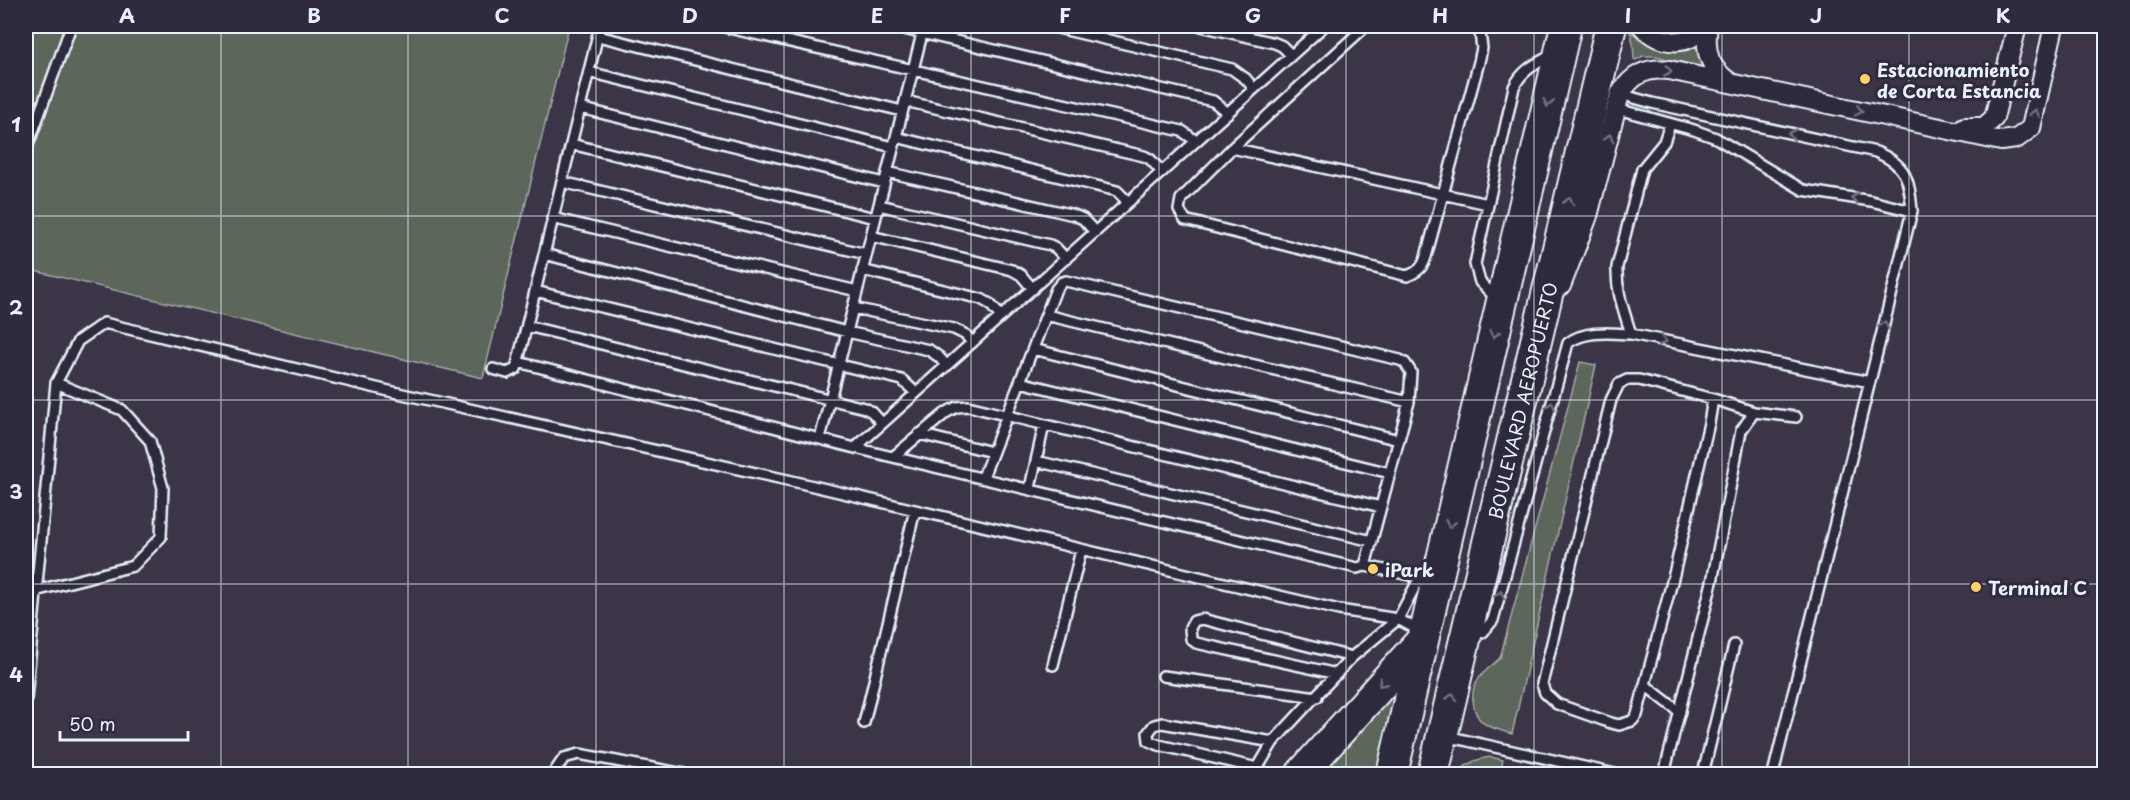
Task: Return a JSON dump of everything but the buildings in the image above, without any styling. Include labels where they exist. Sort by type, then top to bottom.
[{"type":"highway","name":"BOULEVARD AEROPUERTO","points":[[1433,774],[1529,372],[1607,95],[1611,26]]},
{"type":"highway","points":[[1392,774],[1414,631],[1501,304],[1563,38]]},
{"type":"highway","points":[[1301,774],[1414,631]]},
{"type":"street","points":[[1642,26],[1656,38],[1670,42],[1694,36],[1706,26]]},
{"type":"street","points":[[1706,26],[1707,52],[1712,65],[1720,76],[1745,87]]},
{"type":"street","points":[[1929,126],[1977,128],[1990,124],[1994,118],[2017,26]]},
{"type":"street","points":[[1607,95],[1636,75],[1646,70],[1658,69],[2001,141],[2016,139],[2031,128],[2054,26]]},
{"type":"lane","points":[[26,151],[71,26]]},
{"type":"lane","points":[[493,369],[510,373],[516,369],[600,26]]},
{"type":"lane","points":[[720,26],[1182,131],[1196,141]]},
{"type":"lane","points":[[891,26],[923,29],[1213,101],[1228,113]]},
{"type":"lane","points":[[1049,26],[1232,69],[1246,79],[1254,89]]},
{"type":"lane","points":[[1202,26],[1275,43],[1282,46],[1291,56]]},
{"type":"lane","points":[[855,448],[1324,26]]},
{"type":"lane","points":[[1366,26],[1232,148],[1181,199],[1179,210],[1185,220],[1407,276],[1417,273],[1422,267],[1479,62],[1482,48],[1479,26]]},
{"type":"lane","points":[[820,439],[923,29]]},
{"type":"lane","points":[[598,36],[902,111]]},
{"type":"lane","points":[[1501,304],[1480,282],[1475,264],[1514,87],[1520,75],[1563,38]]},
{"type":"lane","points":[[589,72],[893,147]]},
{"type":"lane","points":[[1607,95],[1670,124],[1716,138],[1803,190],[1871,201],[1912,211]]},
{"type":"lane","points":[[1607,95],[1876,152],[1898,163],[1910,188],[1912,211],[1773,774]]},
{"type":"lane","points":[[905,101],[1144,156],[1162,172]]},
{"type":"lane","points":[[580,108],[884,183]]},
{"type":"lane","points":[[1631,334],[1616,283],[1617,267],[1642,168],[1664,142],[1670,124]]},
{"type":"lane","points":[[896,137],[1117,191],[1128,202]]},
{"type":"lane","points":[[571,144],[875,218]]},
{"type":"lane","points":[[1232,148],[1488,204]]},
{"type":"lane","points":[[887,172],[1074,215],[1083,219],[1095,232]]},
{"type":"lane","points":[[562,182],[866,254]]},
{"type":"lane","points":[[879,205],[1050,245],[1066,259]]},
{"type":"lane","points":[[552,218],[857,291]]},
{"type":"lane","points":[[871,236],[1012,270],[1021,275],[1032,289]]},
{"type":"lane","points":[[544,254],[847,332],[929,350],[946,366]]},
{"type":"lane","points":[[862,270],[981,299],[990,304],[1001,317]]},
{"type":"lane","points":[[983,477],[1059,285],[1062,282],[1070,282],[1400,360],[1408,366],[1412,380],[1409,402],[1365,566]]},
{"type":"lane","points":[[535,291],[902,380],[916,393]]},
{"type":"lane","points":[[853,308],[954,329],[966,335],[972,343]]},
{"type":"lane","points":[[1046,315],[1409,402]]},
{"type":"lane","points":[[26,699],[56,383],[78,341],[104,323],[389,391],[915,510],[1339,610],[1414,631]]},
{"type":"lane","points":[[527,326],[865,408],[882,423]]},
{"type":"lane","points":[[1467,635],[1483,632],[1494,620],[1568,343],[1577,336],[1606,333],[1631,334],[1870,382]]},
{"type":"lane","points":[[1033,349],[1399,440]]},
{"type":"lane","points":[[518,362],[855,448],[1357,568],[1365,566],[1429,579]]},
{"type":"lane","points":[[1713,399],[1677,562],[1637,715],[1632,720],[1619,725],[1557,704],[1545,693],[1542,684],[1614,391],[1619,384],[1628,380],[1639,380],[1713,399],[1754,412],[1796,417]]},
{"type":"lane","points":[[1020,382],[1390,473]]},
{"type":"lane","points":[[35,591],[133,566],[160,537],[163,488],[150,441],[122,410],[56,383]]},
{"type":"lane","points":[[893,457],[947,412],[963,406],[1381,507]]},
{"type":"lane","points":[[1665,774],[1712,582],[1739,439],[1741,431],[1754,412]]},
{"type":"lane","points":[[1030,488],[1044,425]]},
{"type":"lane","points":[[919,434],[992,452]]},
{"type":"lane","points":[[1036,461],[1372,541]]},
{"type":"lane","points":[[864,723],[915,510]]},
{"type":"lane","points":[[1053,665],[1081,550]]},
{"type":"lane","points":[[1337,674],[1196,643],[1191,639],[1190,628],[1194,621],[1202,619],[1352,657]]},
{"type":"lane","points":[[1273,742],[1162,723],[1154,725],[1148,733],[1149,741],[1159,745],[1255,771],[1273,742],[1352,657],[1414,631]]},
{"type":"lane","points":[[1703,774],[1734,645]]},
{"type":"lane","points":[[1163,676],[1317,697]]},
{"type":"lane","points":[[1645,686],[1680,712]]},
{"type":"lane","points":[[1443,736],[1616,774]]},
{"type":"lane","points":[[553,774],[564,758],[579,754],[684,774]]},
{"type":"green space","points":[[26,26],[569,26],[483,378],[26,269]]},
{"type":"green space","points":[[1642,26],[1694,26],[1679,39]]},
{"type":"green space","points":[[1630,31],[1648,44],[1662,50],[1677,48],[1697,39],[1708,70],[1656,56],[1634,59]]},
{"type":"green space","points":[[1580,362],[1596,365],[1512,734],[1491,727],[1480,720],[1474,709],[1473,691],[1479,678],[1500,658]]},
{"type":"green space","points":[[1407,670],[1380,774],[1312,774]]},
{"type":"green space","points":[[1491,757],[1503,760],[1500,774],[1457,774],[1472,762]]},
{"type":"place","name":"Estacionamiento de Corta Estancia","points":[[1865,79]]},
{"type":"place","name":"iPark","points":[[1373,569]]},
{"type":"place","name":"Terminal C","points":[[1976,587]]}]
